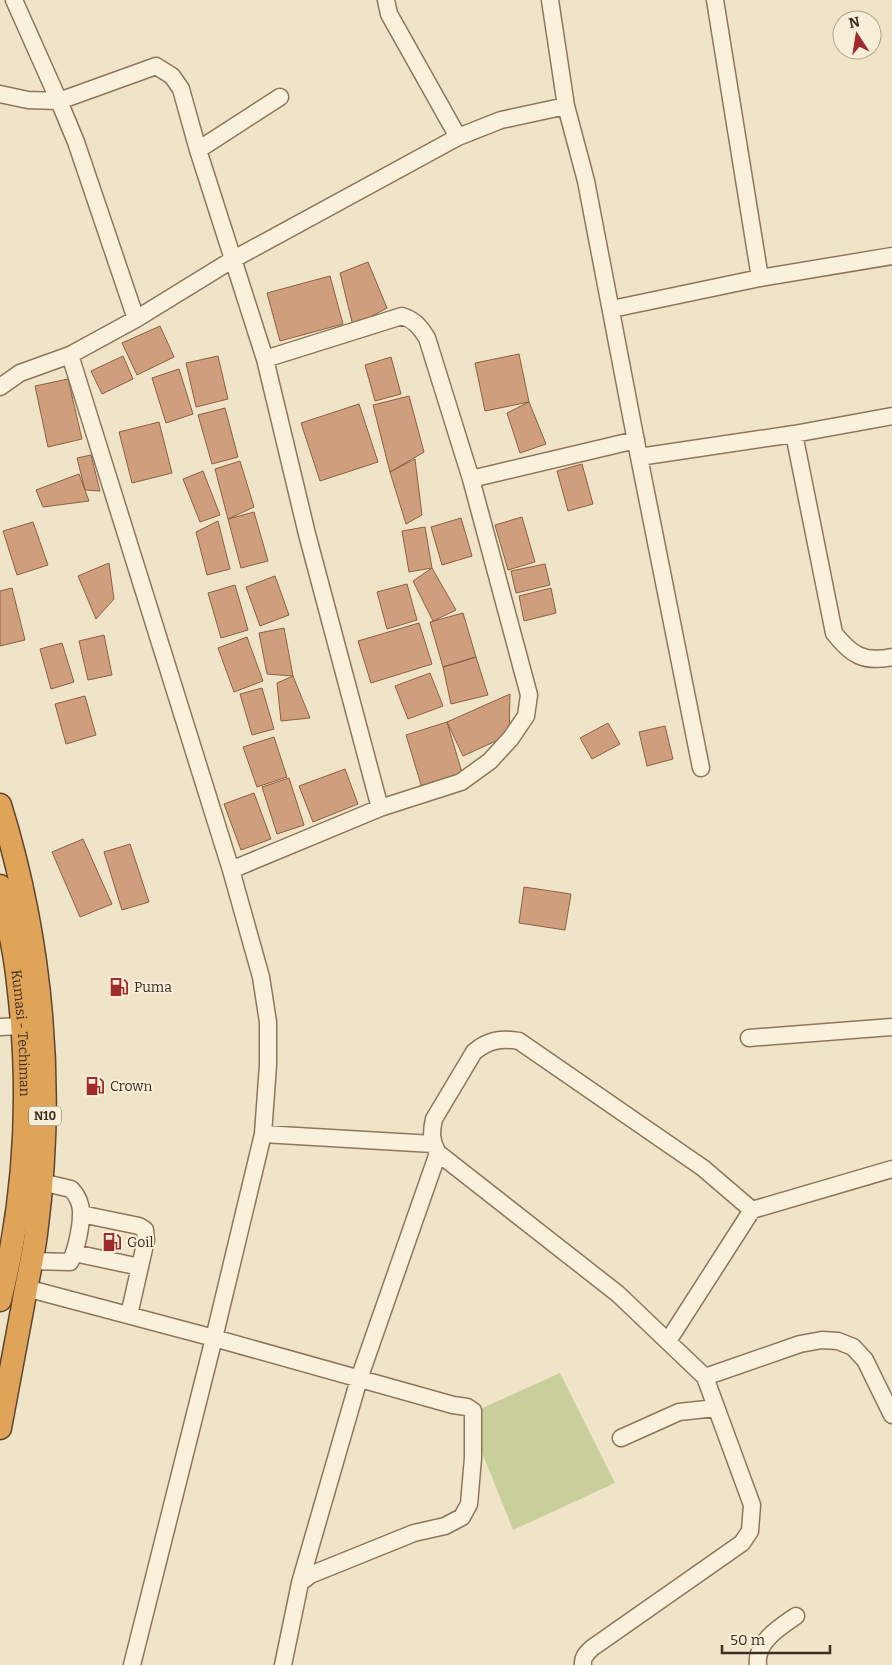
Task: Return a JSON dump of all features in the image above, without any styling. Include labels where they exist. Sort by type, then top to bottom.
[{"type":"highway","name":"N10","points":[[0,805],[21,881],[30,929],[39,991],[45,1056],[45,1126],[36,1235],[0,1428]]},
{"type":"highway","name":"Kumasi - Techiman","points":[[0,886],[10,930],[18,983],[11,1027],[25,1107],[16,1226],[0,1300]]},
{"type":"street","points":[[14,0],[76,142],[136,319]]},
{"type":"street","points":[[386,0],[389,14],[458,137]]},
{"type":"street","points":[[550,0],[566,106],[586,181],[701,768]]},
{"type":"street","points":[[715,0],[760,278]]},
{"type":"street","points":[[0,94],[28,100],[59,101],[156,66],[172,76],[181,90],[232,260],[265,359],[308,534],[380,808]]},
{"type":"street","points":[[198,150],[280,97]]},
{"type":"street","points":[[0,387],[20,373],[70,355],[136,319],[232,260],[458,137],[501,120],[566,106]]},
{"type":"street","points":[[612,309],[760,278],[892,256]]},
{"type":"street","points":[[231,870],[380,808],[461,782],[490,761],[511,738],[526,716],[529,695],[471,479],[427,338],[419,326],[412,319],[402,316],[265,359]]},
{"type":"street","points":[[70,355],[231,870],[261,976],[268,1022],[268,1064],[262,1134],[214,1338],[132,1665]]},
{"type":"street","points":[[639,457],[794,434],[892,416]]},
{"type":"street","points":[[794,434],[834,633],[858,657],[883,659],[892,657]]},
{"type":"street","points":[[471,479],[636,440]]},
{"type":"street","points":[[749,1038],[892,1027]]},
{"type":"street","points":[[283,1665],[300,1583],[359,1379],[436,1148],[432,1130],[434,1119],[474,1052],[483,1044],[494,1040],[508,1039],[519,1041],[703,1168],[752,1210]]},
{"type":"street","points":[[262,1134],[436,1148],[618,1294],[705,1376],[752,1505],[750,1531],[742,1543],[592,1648],[585,1655],[583,1665]]},
{"type":"street","points":[[668,1341],[752,1210],[892,1169]]},
{"type":"street","points":[[31,1261],[68,1263],[72,1260],[82,1214],[79,1200],[71,1189],[41,1182]]},
{"type":"street","points":[[82,1214],[142,1227],[145,1230],[146,1240],[129,1315]]},
{"type":"street","points":[[74,1253],[140,1267]]},
{"type":"street","points":[[26,1288],[453,1405],[467,1406],[472,1411],[473,1458],[469,1504],[462,1517],[445,1526],[414,1533],[310,1575],[300,1583]]},
{"type":"street","points":[[705,1376],[800,1344],[822,1340],[838,1341],[853,1347],[865,1360],[892,1415]]},
{"type":"street","points":[[621,1438],[679,1412],[716,1408]]},
{"type":"street","points":[[758,1665],[757,1656],[771,1633],[796,1616]]},
{"type":"green space","points":[[560,1373],[615,1483],[513,1530],[467,1415]]},
{"type":"building","points":[[368,262],[387,308],[353,326],[340,273]]},
{"type":"building","points":[[330,276],[343,324],[280,341],[267,293]]},
{"type":"building","points":[[160,326],[174,357],[137,375],[122,343]]},
{"type":"building","points":[[519,354],[529,402],[485,411],[475,363]]},
{"type":"building","points":[[123,356],[133,379],[102,394],[91,371]]},
{"type":"building","points":[[218,356],[228,399],[196,407],[186,363]]},
{"type":"building","points":[[391,357],[401,394],[375,401],[365,365]]},
{"type":"building","points":[[179,369],[193,414],[166,423],[152,378]]},
{"type":"building","points":[[68,379],[82,439],[48,447],[35,386]]},
{"type":"building","points":[[409,396],[424,452],[390,472],[373,405]]},
{"type":"building","points":[[529,402],[546,444],[520,453],[507,413]]},
{"type":"building","points":[[359,404],[378,462],[320,481],[301,423]]},
{"type":"building","points":[[225,408],[238,457],[212,464],[198,415]]},
{"type":"building","points":[[159,422],[172,473],[132,483],[119,432]]},
{"type":"building","points":[[91,455],[100,491],[85,490],[77,458]]},
{"type":"building","points":[[415,459],[422,515],[406,524],[390,472]]},
{"type":"building","points":[[240,461],[254,507],[228,519],[215,469]]},
{"type":"building","points":[[582,464],[593,504],[568,511],[557,471]]},
{"type":"building","points":[[203,471],[220,515],[200,522],[183,479]]},
{"type":"building","points":[[79,474],[89,501],[43,507],[36,490]]},
{"type":"building","points":[[254,512],[268,561],[241,568],[228,519]]},
{"type":"building","points":[[522,517],[535,562],[508,570],[495,525]]},
{"type":"building","points":[[461,518],[472,556],[442,565],[431,527]]},
{"type":"building","points":[[218,521],[230,569],[207,575],[196,532]]},
{"type":"building","points":[[33,522],[48,565],[17,575],[3,531]]},
{"type":"building","points":[[425,527],[432,568],[409,572],[402,531]]},
{"type":"building","points":[[109,563],[114,599],[96,619],[78,576]]},
{"type":"building","points":[[545,564],[550,585],[516,593],[511,571]]},
{"type":"building","points":[[432,568],[456,610],[433,621],[413,581]]},
{"type":"building","points":[[275,576],[289,615],[260,626],[246,587]]},
{"type":"building","points":[[407,584],[417,620],[387,629],[377,592]]},
{"type":"building","points":[[235,585],[248,630],[221,638],[208,593]]},
{"type":"building","points":[[12,588],[25,640],[0,646],[0,591]]},
{"type":"building","points":[[551,588],[556,613],[524,621],[519,596]]},
{"type":"building","points":[[463,613],[476,657],[443,667],[430,622]]},
{"type":"building","points":[[419,623],[432,664],[371,683],[358,641]]},
{"type":"building","points":[[284,628],[293,676],[267,674],[259,633]]},
{"type":"building","points":[[104,635],[112,675],[88,680],[79,641]]},
{"type":"building","points":[[247,637],[263,681],[234,692],[218,648]]},
{"type":"building","points":[[62,643],[74,682],[51,689],[40,649]]},
{"type":"building","points":[[476,657],[488,695],[451,704],[443,667]]},
{"type":"building","points":[[430,673],[443,706],[408,719],[395,686]]},
{"type":"building","points":[[293,676],[310,718],[281,721],[277,683]]},
{"type":"building","points":[[262,688],[274,729],[252,735],[240,694]]},
{"type":"building","points":[[510,694],[509,735],[463,756],[447,722]]},
{"type":"building","points":[[85,696],[96,735],[66,744],[55,704]]},
{"type":"building","points":[[447,722],[463,776],[422,788],[406,735]]},
{"type":"building","points":[[608,723],[620,744],[592,759],[580,738]]},
{"type":"building","points":[[665,726],[673,759],[647,766],[639,732]]},
{"type":"building","points":[[274,737],[287,777],[257,787],[243,747]]},
{"type":"building","points":[[345,769],[358,804],[313,822],[299,786]]},
{"type":"building","points":[[289,778],[304,825],[277,834],[262,787]]},
{"type":"building","points":[[254,793],[271,839],[241,850],[224,804]]},
{"type":"building","points":[[83,839],[112,904],[80,917],[52,852]]},
{"type":"building","points":[[130,844],[149,902],[122,910],[104,852]]},
{"type":"building","points":[[524,887],[571,894],[565,930],[519,923]]},
{"type":"place","name":"Puma","points":[[119,987]]},
{"type":"place","name":"Crown","points":[[95,1086]]},
{"type":"place","name":"Goil","points":[[112,1242]]}]
